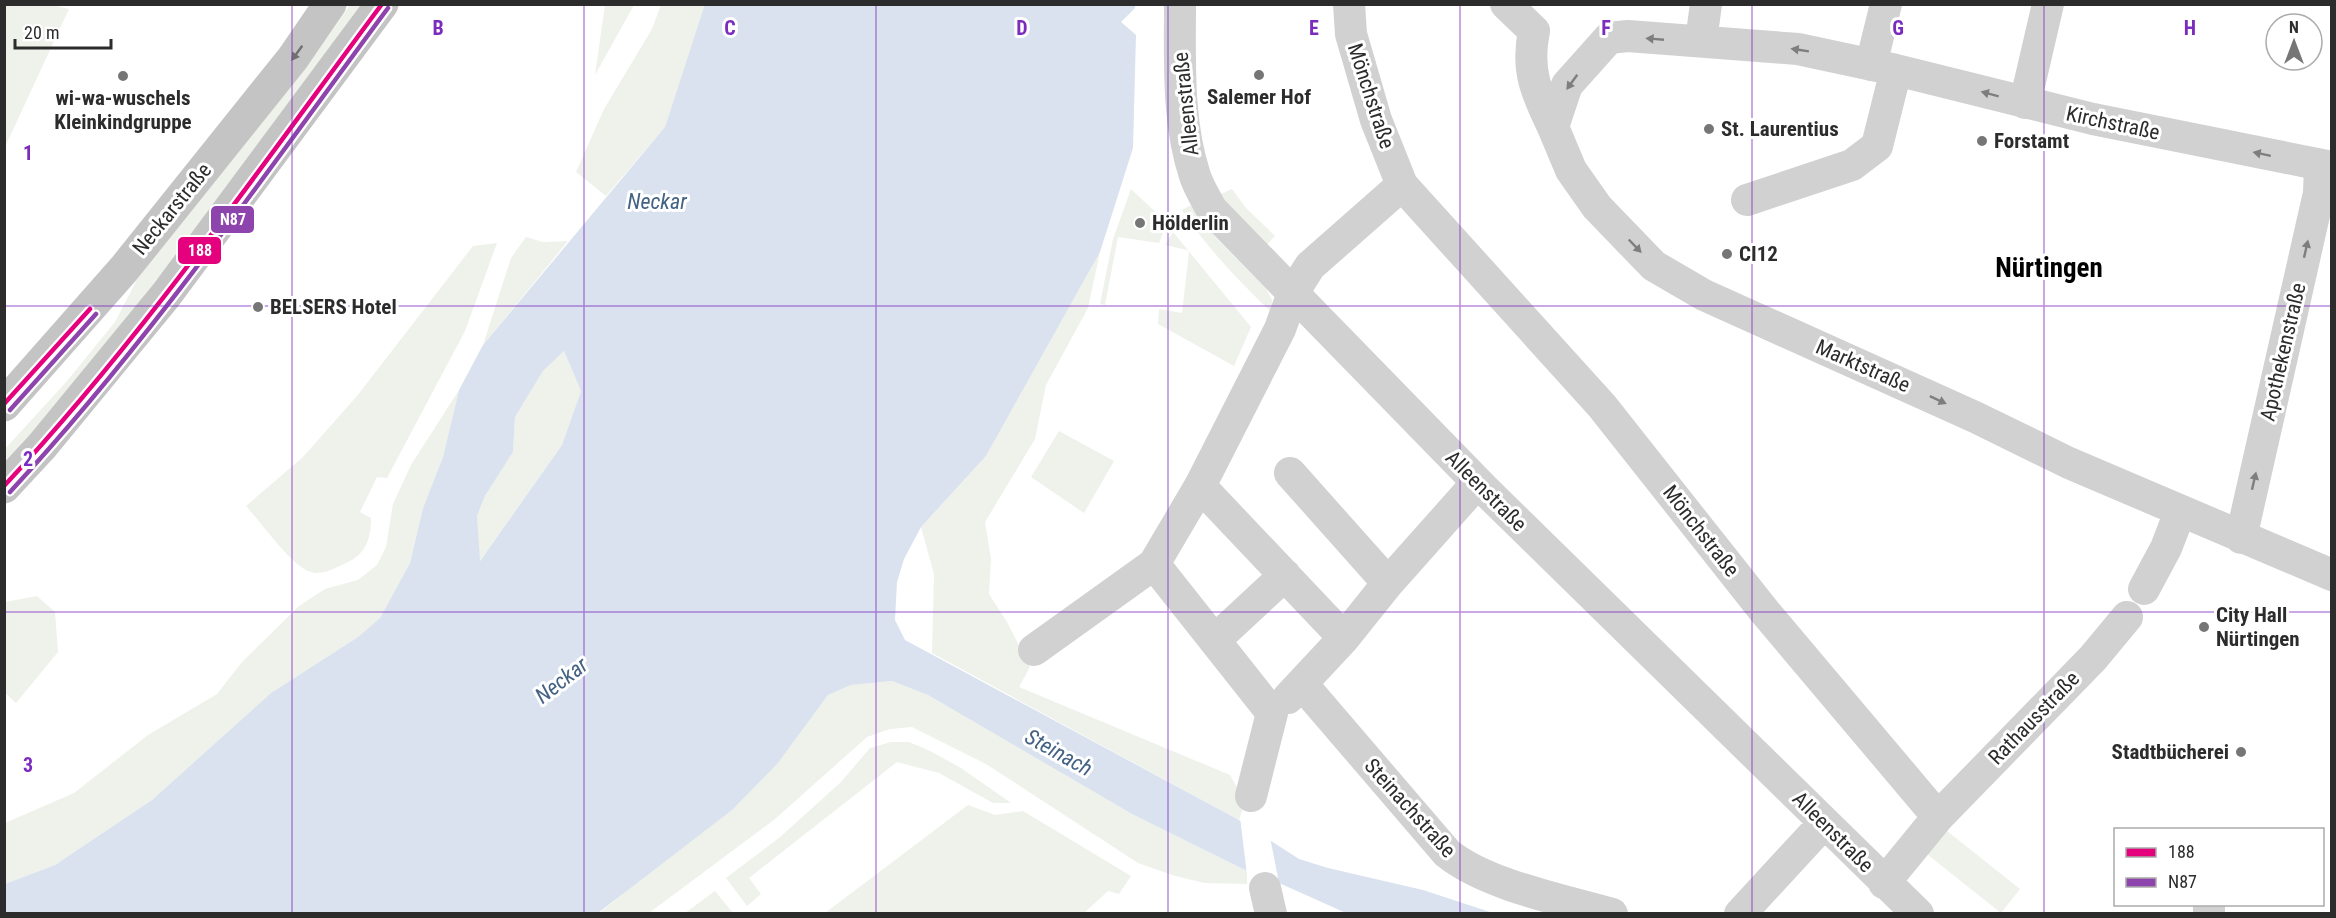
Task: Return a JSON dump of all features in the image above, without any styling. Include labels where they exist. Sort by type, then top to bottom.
[{"type":"main road","name":"Neckarstraße","points":[[4,405],[131,260],[293,58],[330,4]]},
{"type":"main road","points":[[4,487],[42,446],[166,295],[382,4]]},
{"type":"street","name":"Alleenstraße","points":[[1180,4],[1186,146],[1196,179],[1212,210],[1477,483],[1918,914]]},
{"type":"street","name":"Mönchstraße","points":[[1349,4],[1351,34],[1376,120],[1402,185],[1602,406],[1765,612],[1938,817]]},
{"type":"street","name":"Marktstraße","points":[[1506,4],[1534,31],[1530,53],[1537,94],[1571,170],[1598,207],[1654,266],[1704,295],[1975,417],[2069,463],[2331,575]]},
{"type":"street","points":[[1701,41],[1706,4]]},
{"type":"street","points":[[1747,200],[1852,165],[1877,146],[1886,4]]},
{"type":"street","points":[[2025,103],[2048,4]]},
{"type":"street","name":"Kirchstraße","points":[[1553,127],[1568,85],[1610,38],[1628,36],[1798,49],[1883,67],[2025,103],[2326,166]]},
{"type":"street","name":"Apothekenstraße","points":[[2241,538],[2326,166]]},
{"type":"street","points":[[1034,650],[1154,564],[1200,486],[1280,329],[1293,293],[1310,266],[1402,185]]},
{"type":"street","points":[[1290,473],[1388,583]]},
{"type":"street","points":[[1251,796],[1272,712],[1302,684],[1344,638],[1388,583],[1477,483]]},
{"type":"street","points":[[1200,486],[1344,638]]},
{"type":"street","points":[[2144,589],[2166,548],[2180,512]]},
{"type":"street","points":[[1154,564],[1272,712]]},
{"type":"street","points":[[1215,640],[1285,575]]},
{"type":"street","name":"Rathausstraße","points":[[1938,817],[2093,658],[2127,617]]},
{"type":"street","name":"Steinachstraße","points":[[1302,684],[1447,853],[1462,866],[1483,875],[1612,914]]},
{"type":"street","points":[[1884,883],[1938,817]]},
{"type":"street","points":[[1740,914],[1824,823]]},
{"type":"shaded area","points":[[5,4],[52,5],[69,9],[5,147]]},
{"type":"shaded area","points":[[350,5],[362,5],[190,239],[100,353],[5,463],[4,450],[67,381],[115,322],[141,272],[307,66]]},
{"type":"shaded area","points":[[605,5],[634,5],[595,75]]},
{"type":"shaded area","points":[[661,5],[705,5],[665,127],[606,196],[576,172],[604,109],[652,29]]},
{"type":"shaded area","points":[[1131,189],[1167,223],[1159,243],[1118,237],[1105,305],[1100,304],[1113,239]]},
{"type":"shaded area","points":[[1232,189],[1246,208],[1275,236],[1266,246],[1226,203],[1221,194]]},
{"type":"shaded area","points":[[1191,205],[1215,237],[1266,288],[1272,300],[1271,312],[1224,263],[1192,224],[1182,210]]},
{"type":"shaded area","points":[[1173,232],[1251,327],[1234,366],[1158,324],[1159,309],[1182,313],[1189,252],[1165,245]]},
{"type":"shaded area","points":[[526,237],[543,242],[568,241],[483,345],[511,258]]},
{"type":"shaded area","points":[[497,243],[465,331],[387,478],[377,477],[360,512],[371,518],[369,537],[364,548],[350,561],[326,572],[316,573],[303,568],[286,553],[246,506],[303,457],[357,396],[473,246]]},
{"type":"shaded area","points":[[1100,252],[1088,308],[1046,385],[1035,439],[985,522],[991,559],[989,594],[1007,622],[1030,667],[1019,687],[1230,775],[1245,802],[1239,820],[932,653],[934,574],[921,527],[986,456]]},
{"type":"shaded area","points":[[564,351],[581,391],[562,445],[479,562],[477,516],[485,496],[513,452],[515,417],[543,371]]},
{"type":"shaded area","points":[[459,390],[443,457],[423,508],[410,563],[380,618],[358,637],[271,693],[152,800],[55,865],[5,884],[5,823],[74,793],[148,735],[217,694],[242,662],[299,606],[325,589],[358,580],[377,565],[386,547],[393,504],[411,465]]},
{"type":"shaded area","points":[[1059,431],[1114,461],[1084,513],[1031,477]]},
{"type":"shaded area","points":[[37,596],[55,612],[58,652],[16,703],[5,693],[5,602]]},
{"type":"shaded area","points":[[892,681],[928,695],[1132,814],[1247,871],[1247,884],[1205,883],[1175,876],[1138,863],[986,764],[912,727],[890,729],[867,737],[775,819],[649,913],[598,914],[778,763],[828,695],[851,685]]},
{"type":"shaded area","points":[[891,742],[909,742],[930,751],[961,768],[1011,803],[993,803],[939,773],[897,762],[749,878],[761,894],[747,906],[726,878],[779,838],[841,782],[870,748]]},
{"type":"shaded area","points":[[968,805],[995,815],[1023,811],[1131,876],[1119,894],[1108,891],[1084,913],[825,913]]},
{"type":"shaded area","points":[[1942,827],[2020,889],[2001,913],[1923,851]]},
{"type":"shaded area","points":[[715,891],[733,913],[685,913]]},
{"type":"water","points":[[705,4],[1135,5],[1135,8],[1121,22],[1136,35],[1133,148],[1100,252],[986,456],[921,527],[904,559],[897,582],[895,620],[905,640],[1239,820],[1299,859],[1423,890],[1493,913],[1346,913],[1247,871],[1132,814],[928,695],[892,681],[851,685],[828,695],[778,763],[732,810],[598,913],[5,914],[5,884],[55,865],[152,800],[271,693],[358,637],[380,618],[410,563],[423,508],[443,457],[459,390],[483,345],[665,127]],"holes":[[[564,351],[581,391],[562,445],[480,561],[477,516],[485,496],[513,452],[515,417],[543,371]]]},
{"type":"pier","points":[[1240,817],[1270,837],[1279,883],[1271,883],[1247,875]]},
{"type":"transit line","name":"188","points":[[4,486],[105,371],[153,311],[382,4]]},
{"type":"transit line","name":"N87","points":[[10,492],[111,376],[159,316],[388,8]]},
{"type":"transit line","name":"188","points":[[4,404],[90,309]]},
{"type":"transit line","name":"N87","points":[[10,410],[96,314]]},
{"type":"place","name":"Salemer Hof","points":[[1259,75]]},
{"type":"place","name":"wi-wa-wuschels Kleinkindgruppe","points":[[123,76]]},
{"type":"place","name":"St. Laurentius","points":[[1709,129]]},
{"type":"place","name":"Forstamt","points":[[1982,141]]},
{"type":"place","name":"Hölderlin","points":[[1140,223]]},
{"type":"place","name":"CI12","points":[[1727,254]]},
{"type":"place","name":"BELSERS Hotel","points":[[258,307]]},
{"type":"place","name":"City Hall Nürtingen","points":[[2204,627]]},
{"type":"place","name":"Stadtbücherei","points":[[2241,752]]},
{"type":"district","name":"Nürtingen","points":[[2049,268]]},
{"type":"water label","name":"Neckar","points":[[657,201]]},
{"type":"water label","name":"Neckar","points":[[561,680]]},
{"type":"water label","name":"Steinach","points":[[1059,752]]}]
